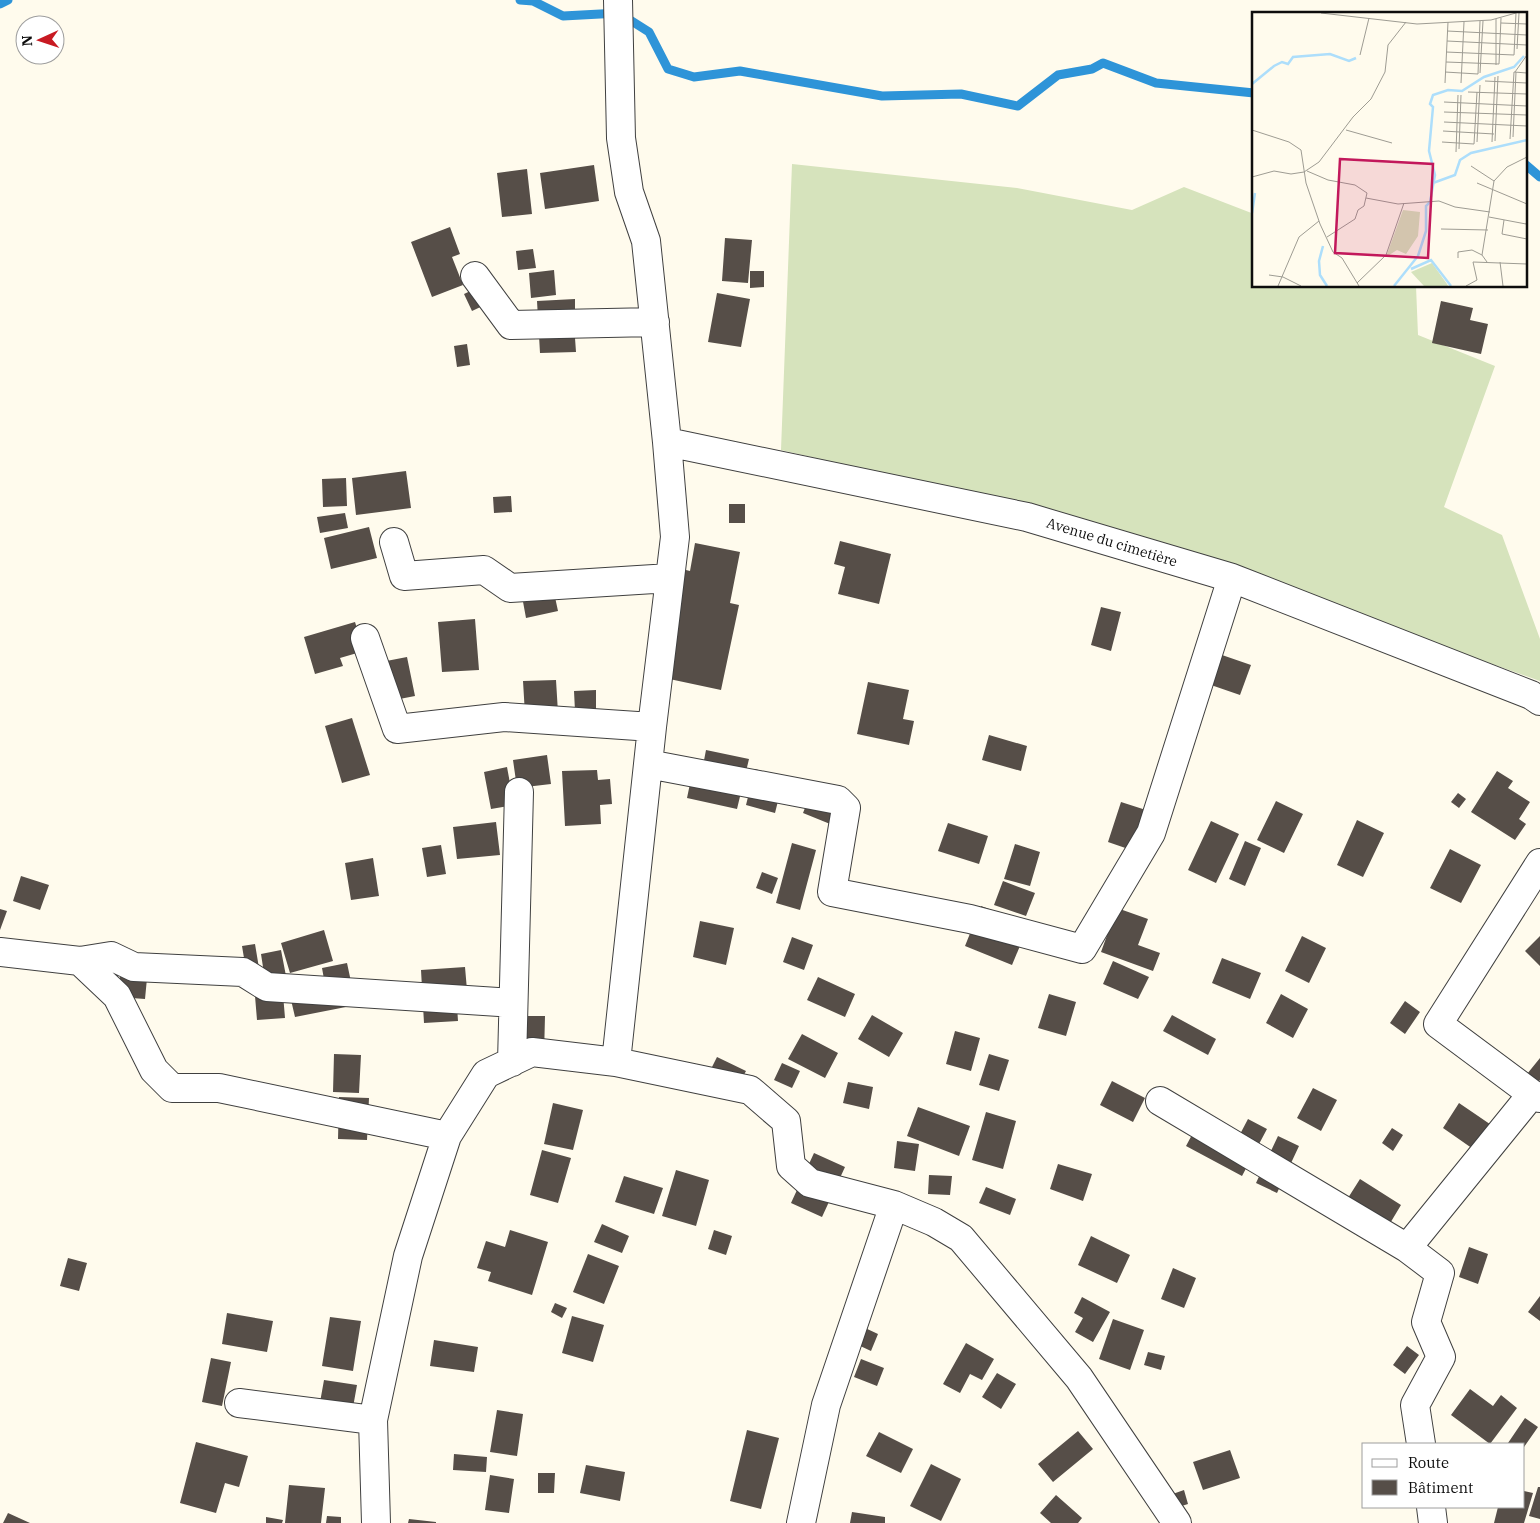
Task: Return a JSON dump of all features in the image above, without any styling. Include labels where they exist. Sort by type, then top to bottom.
[{"type":"street","points":[[616,1062],[652,727],[675,537],[646,241],[629,192],[621,138],[618,0]]},
{"type":"street","points":[[475,276],[511,325],[655,322]]},
{"type":"street","name":"Avenue du cimetière","points":[[667,442],[1027,517],[1232,578],[1531,694],[1540,701]]},
{"type":"street","points":[[394,542],[404,576],[484,570],[510,588],[670,578]]},
{"type":"street","points":[[648,764],[838,800],[846,808],[832,892],[970,919],[1082,948],[1150,833],[1232,578]]},
{"type":"street","points":[[365,638],[397,729],[504,717],[652,727]]},
{"type":"street","points":[[512,1062],[519,792]]},
{"type":"street","points":[[1407,1248],[1536,1096],[1438,1024],[1540,863]]},
{"type":"street","points":[[0,952],[80,961],[111,956],[134,967],[243,972],[267,987],[513,1003]]},
{"type":"street","points":[[80,961],[116,996],[154,1070],[172,1088],[219,1088],[447,1136]]},
{"type":"street","points":[[376,1523],[373,1420],[408,1256],[447,1136],[486,1074],[532,1052],[616,1062],[750,1090],[786,1120],[792,1166],[810,1183],[894,1205],[934,1222],[961,1238],[1079,1378],[1177,1523]]},
{"type":"street","points":[[1160,1101],[1407,1248],[1440,1273],[1426,1322],[1441,1357],[1415,1405],[1421,1443]]},
{"type":"street","points":[[801,1523],[826,1405],[894,1205]]},
{"type":"street","points":[[239,1403],[373,1420]]},
{"type":"street","points":[[1431,1508],[1433,1523]]},
{"type":"green space","points":[[792,164],[1017,188],[1132,210],[1184,187],[1252,213],[1252,288],[1416,288],[1418,335],[1495,366],[1444,507],[1502,535],[1540,639],[1540,681],[1091,522],[781,450]]},
{"type":"building","points":[[594,165],[599,201],[545,209],[540,173]]},
{"type":"building","points":[[527,169],[532,214],[502,217],[497,173]]},
{"type":"building","points":[[450,227],[460,254],[452,257],[463,285],[432,297],[411,242]]},
{"type":"building","points":[[725,238],[752,240],[748,283],[722,281]]},
{"type":"building","points":[[533,249],[536,268],[518,270],[516,251]]},
{"type":"building","points":[[554,270],[556,295],[531,298],[529,273]]},
{"type":"building","points":[[750,271],[764,271],[764,287],[750,288]]},
{"type":"building","points":[[483,285],[491,302],[472,311],[464,294]]},
{"type":"building","points":[[717,293],[750,299],[741,347],[708,342]]},
{"type":"building","points":[[575,299],[575,314],[591,337],[575,338],[576,352],[540,353],[537,301]]},
{"type":"building","points":[[1441,301],[1473,308],[1470,320],[1488,324],[1481,354],[1432,343]]},
{"type":"building","points":[[467,344],[470,365],[457,367],[454,346]]},
{"type":"building","points":[[406,471],[411,508],[356,515],[352,478]]},
{"type":"building","points":[[346,478],[347,506],[323,507],[322,479]]},
{"type":"building","points":[[511,496],[512,512],[494,513],[493,497]]},
{"type":"building","points":[[729,504],[745,504],[745,523],[729,523]]},
{"type":"building","points":[[345,513],[348,528],[320,533],[317,517]]},
{"type":"building","points":[[369,527],[377,558],[331,569],[324,538]]},
{"type":"building","points":[[840,541],[891,554],[879,604],[838,594],[845,567],[834,564]]},
{"type":"building","points":[[695,543],[740,552],[730,603],[739,605],[721,690],[660,677],[682,569],[690,571]]},
{"type":"building","points":[[550,574],[558,611],[526,618],[519,580]]},
{"type":"building","points":[[1101,607],[1121,612],[1111,651],[1091,645]]},
{"type":"building","points":[[475,619],[479,670],[442,672],[438,622]]},
{"type":"building","points":[[355,622],[364,651],[340,658],[343,666],[315,674],[304,637]]},
{"type":"building","points":[[1222,655],[1251,665],[1240,695],[1211,685]]},
{"type":"building","points":[[407,657],[415,696],[384,702],[376,663]]},
{"type":"building","points":[[556,680],[559,729],[526,731],[523,681]]},
{"type":"building","points":[[868,682],[909,690],[903,719],[914,721],[909,745],[857,734]]},
{"type":"building","points":[[596,690],[596,710],[575,711],[574,691]]},
{"type":"building","points":[[352,718],[370,775],[342,783],[325,726]]},
{"type":"building","points":[[989,735],[1027,746],[1021,771],[982,760]]},
{"type":"building","points":[[706,750],[749,759],[737,809],[687,798],[692,774],[701,776]]},
{"type":"building","points":[[547,755],[551,784],[517,788],[513,760]]},
{"type":"building","points":[[507,767],[514,805],[491,809],[484,772]]},
{"type":"building","points":[[755,769],[784,777],[775,813],[746,805]]},
{"type":"building","points":[[597,770],[598,780],[610,779],[612,804],[600,805],[601,824],[565,826],[562,771]]},
{"type":"building","points":[[1497,771],[1513,781],[1508,788],[1530,802],[1519,819],[1526,824],[1515,840],[1471,812]]},
{"type":"building","points":[[1458,793],[1466,799],[1459,808],[1451,802]]},
{"type":"building","points":[[810,795],[847,810],[840,828],[803,813]]},
{"type":"building","points":[[1276,801],[1303,814],[1284,853],[1257,840]]},
{"type":"building","points":[[1121,802],[1149,811],[1137,852],[1108,842]]},
{"type":"building","points":[[1357,820],[1384,833],[1363,877],[1337,865]]},
{"type":"building","points":[[1211,821],[1239,834],[1216,883],[1188,870]]},
{"type":"building","points":[[496,822],[500,855],[457,859],[453,827]]},
{"type":"building","points":[[948,823],[988,836],[979,864],[938,851]]},
{"type":"building","points":[[1245,841],[1261,848],[1245,886],[1229,879]]},
{"type":"building","points":[[792,843],[816,850],[800,910],[776,903]]},
{"type":"building","points":[[1015,844],[1040,852],[1030,886],[1004,879]]},
{"type":"building","points":[[441,845],[446,874],[427,877],[422,848]]},
{"type":"building","points":[[1450,849],[1481,865],[1461,903],[1430,888]]},
{"type":"building","points":[[373,858],[379,896],[351,900],[345,863]]},
{"type":"building","points":[[762,872],[778,878],[772,894],[756,888]]},
{"type":"building","points":[[21,876],[49,885],[40,910],[13,901]]},
{"type":"building","points":[[1003,881],[1035,893],[1026,916],[994,905]]},
{"type":"building","points":[[981,906],[1013,918],[1022,941],[1012,965],[965,946]]},
{"type":"building","points":[[1117,908],[1148,919],[1138,945],[1160,953],[1153,971],[1101,952]]},
{"type":"building","points":[[0,909],[7,911],[0,930]]},
{"type":"building","points":[[700,921],[734,928],[726,965],[693,957]]},
{"type":"building","points":[[324,930],[333,961],[290,973],[281,943]]},
{"type":"building","points":[[1302,936],[1326,948],[1309,983],[1285,971]]},
{"type":"building","points":[[1540,936],[1540,966],[1525,951]]},
{"type":"building","points":[[792,937],[813,945],[804,970],[783,962]]},
{"type":"building","points":[[255,944],[260,974],[247,976],[242,946]]},
{"type":"building","points":[[281,950],[286,976],[265,980],[261,954]]},
{"type":"building","points":[[1222,958],[1261,973],[1250,999],[1212,983]]},
{"type":"building","points":[[1113,961],[1149,977],[1138,999],[1103,984]]},
{"type":"building","points":[[347,963],[356,1005],[295,1017],[288,987],[324,979],[322,968]]},
{"type":"building","points":[[121,966],[148,968],[145,999],[118,997]]},
{"type":"building","points":[[465,967],[467,990],[456,990],[458,1021],[424,1023],[421,970]]},
{"type":"building","points":[[818,977],[855,994],[845,1017],[807,1000]]},
{"type":"building","points":[[282,982],[285,1018],[257,1020],[254,984]]},
{"type":"building","points":[[1049,994],[1076,1002],[1066,1036],[1038,1028]]},
{"type":"building","points":[[1281,994],[1308,1009],[1293,1038],[1266,1023]]},
{"type":"building","points":[[1405,1001],[1420,1012],[1405,1034],[1390,1023]]},
{"type":"building","points":[[872,1015],[903,1033],[889,1057],[858,1039]]},
{"type":"building","points":[[1172,1015],[1216,1039],[1208,1055],[1163,1031]]},
{"type":"building","points":[[520,1016],[545,1016],[544,1055],[519,1055]]},
{"type":"building","points":[[955,1031],[980,1038],[971,1071],[946,1064]]},
{"type":"building","points":[[802,1034],[838,1053],[825,1078],[788,1059]]},
{"type":"building","points":[[334,1054],[361,1055],[359,1093],[333,1092]]},
{"type":"building","points":[[989,1054],[1009,1060],[999,1091],[979,1085]]},
{"type":"building","points":[[717,1057],[746,1071],[731,1099],[703,1085]]},
{"type":"building","points":[[1540,1058],[1540,1080],[1534,1087],[1523,1079]]},
{"type":"building","points":[[782,1063],[800,1071],[792,1088],[774,1080]]},
{"type":"building","points":[[1112,1081],[1145,1098],[1133,1122],[1100,1105]]},
{"type":"building","points":[[848,1082],[873,1087],[869,1109],[843,1103]]},
{"type":"building","points":[[1313,1088],[1337,1100],[1321,1131],[1297,1118]]},
{"type":"building","points":[[339,1097],[369,1098],[367,1140],[338,1139]]},
{"type":"building","points":[[553,1103],[583,1110],[573,1150],[544,1144]]},
{"type":"building","points":[[1459,1103],[1503,1133],[1486,1158],[1443,1128]]},
{"type":"building","points":[[918,1107],[970,1126],[959,1156],[907,1136]]},
{"type":"building","points":[[986,1112],[1016,1121],[1003,1169],[972,1160]]},
{"type":"building","points":[[1201,1118],[1238,1138],[1248,1119],[1267,1129],[1242,1176],[1186,1146]]},
{"type":"building","points":[[1392,1128],[1403,1135],[1393,1151],[1382,1143]]},
{"type":"building","points":[[1278,1136],[1299,1146],[1277,1193],[1256,1183]]},
{"type":"building","points":[[897,1141],[919,1144],[915,1171],[894,1168]]},
{"type":"building","points":[[542,1150],[571,1158],[558,1203],[530,1195]]},
{"type":"building","points":[[814,1153],[845,1167],[822,1217],[791,1203]]},
{"type":"building","points":[[1058,1164],[1092,1174],[1083,1201],[1050,1189]]},
{"type":"building","points":[[676,1170],[709,1180],[696,1226],[662,1216]]},
{"type":"building","points":[[929,1175],[952,1176],[950,1195],[928,1194]]},
{"type":"building","points":[[624,1176],[663,1188],[654,1214],[615,1202]]},
{"type":"building","points":[[1360,1179],[1401,1205],[1383,1235],[1341,1209]]},
{"type":"building","points":[[986,1187],[1016,1199],[1010,1215],[979,1203]]},
{"type":"building","points":[[602,1224],[629,1236],[622,1253],[594,1242]]},
{"type":"building","points":[[510,1230],[548,1242],[532,1295],[488,1281],[491,1272],[477,1268],[486,1241],[505,1247]]},
{"type":"building","points":[[714,1230],[732,1236],[726,1255],[708,1249]]},
{"type":"building","points":[[1091,1236],[1130,1255],[1117,1283],[1078,1265]]},
{"type":"building","points":[[1469,1247],[1488,1254],[1478,1284],[1459,1277]]},
{"type":"building","points":[[588,1254],[619,1266],[604,1304],[573,1292]]},
{"type":"building","points":[[68,1258],[87,1263],[79,1291],[60,1286]]},
{"type":"building","points":[[1173,1268],[1196,1278],[1184,1308],[1161,1299]]},
{"type":"building","points":[[1540,1296],[1540,1321],[1528,1312]]},
{"type":"building","points":[[1082,1297],[1110,1312],[1093,1342],[1075,1332],[1083,1318],[1074,1313]]},
{"type":"building","points":[[555,1303],[567,1308],[562,1318],[551,1312]]},
{"type":"building","points":[[227,1313],[273,1321],[267,1352],[222,1344]]},
{"type":"building","points":[[572,1316],[604,1325],[593,1362],[562,1353]]},
{"type":"building","points":[[330,1317],[361,1321],[353,1371],[322,1366]]},
{"type":"building","points":[[1113,1319],[1144,1330],[1130,1370],[1099,1359]]},
{"type":"building","points":[[863,1327],[878,1334],[871,1351],[856,1344]]},
{"type":"building","points":[[434,1340],[478,1347],[474,1372],[430,1366]]},
{"type":"building","points":[[966,1343],[994,1359],[982,1380],[970,1374],[960,1393],[943,1384]]},
{"type":"building","points":[[1407,1346],[1419,1355],[1405,1374],[1393,1365]]},
{"type":"building","points":[[1148,1352],[1165,1356],[1161,1370],[1144,1365]]},
{"type":"building","points":[[211,1358],[231,1362],[222,1406],[202,1402]]},
{"type":"building","points":[[861,1359],[884,1368],[877,1386],[854,1377]]},
{"type":"building","points":[[997,1373],[1016,1384],[1001,1409],[982,1397]]},
{"type":"building","points":[[324,1380],[357,1385],[350,1424],[317,1419]]},
{"type":"building","points":[[1470,1389],[1493,1406],[1501,1395],[1517,1408],[1491,1443],[1451,1415]]},
{"type":"building","points":[[497,1410],[523,1414],[517,1456],[490,1452]]},
{"type":"building","points":[[1525,1418],[1538,1427],[1525,1446],[1525,1443],[1508,1443]]},
{"type":"building","points":[[747,1430],[779,1438],[761,1509],[730,1501]]},
{"type":"building","points":[[1078,1431],[1093,1449],[1053,1482],[1038,1464]]},
{"type":"building","points":[[879,1432],[913,1449],[901,1473],[866,1456]]},
{"type":"building","points":[[196,1442],[248,1456],[239,1487],[225,1483],[216,1513],[180,1503]]},
{"type":"building","points":[[1230,1450],[1240,1478],[1203,1490],[1193,1462]]},
{"type":"building","points":[[454,1454],[487,1457],[486,1472],[453,1470]]},
{"type":"building","points":[[931,1464],[961,1479],[941,1521],[910,1506]]},
{"type":"building","points":[[586,1465],[625,1472],[620,1501],[580,1493]]},
{"type":"building","points":[[538,1473],[555,1473],[554,1493],[538,1493]]},
{"type":"building","points":[[490,1475],[514,1479],[509,1513],[485,1510]]},
{"type":"building","points":[[289,1485],[325,1488],[321,1523],[285,1523]]},
{"type":"building","points":[[1538,1487],[1540,1487],[1540,1519],[1529,1516]]},
{"type":"building","points":[[1184,1490],[1188,1504],[1172,1509],[1167,1496]]},
{"type":"building","points":[[1525,1491],[1533,1493],[1524,1523],[1494,1523],[1498,1508],[1525,1508]]},
{"type":"building","points":[[1056,1495],[1082,1518],[1078,1523],[1051,1523],[1040,1513]]},
{"type":"building","points":[[852,1512],[885,1517],[885,1523],[850,1523]]},
{"type":"building","points":[[8,1513],[30,1523],[3,1523]]},
{"type":"building","points":[[327,1516],[341,1517],[341,1523],[326,1523]]},
{"type":"building","points":[[266,1517],[283,1520],[282,1523],[266,1523]]},
{"type":"building","points":[[409,1519],[436,1522],[436,1523],[408,1523]]},
{"type":"waterway","points":[[0,4],[8,0]]},
{"type":"waterway","points":[[520,0],[533,1],[563,16],[619,13],[649,32],[668,69],[694,77],[740,71],[882,96],[961,94],[1018,106],[1058,75],[1092,69],[1103,63],[1156,83],[1252,93]]},
{"type":"waterway","points":[[1528,167],[1540,177]]}]
